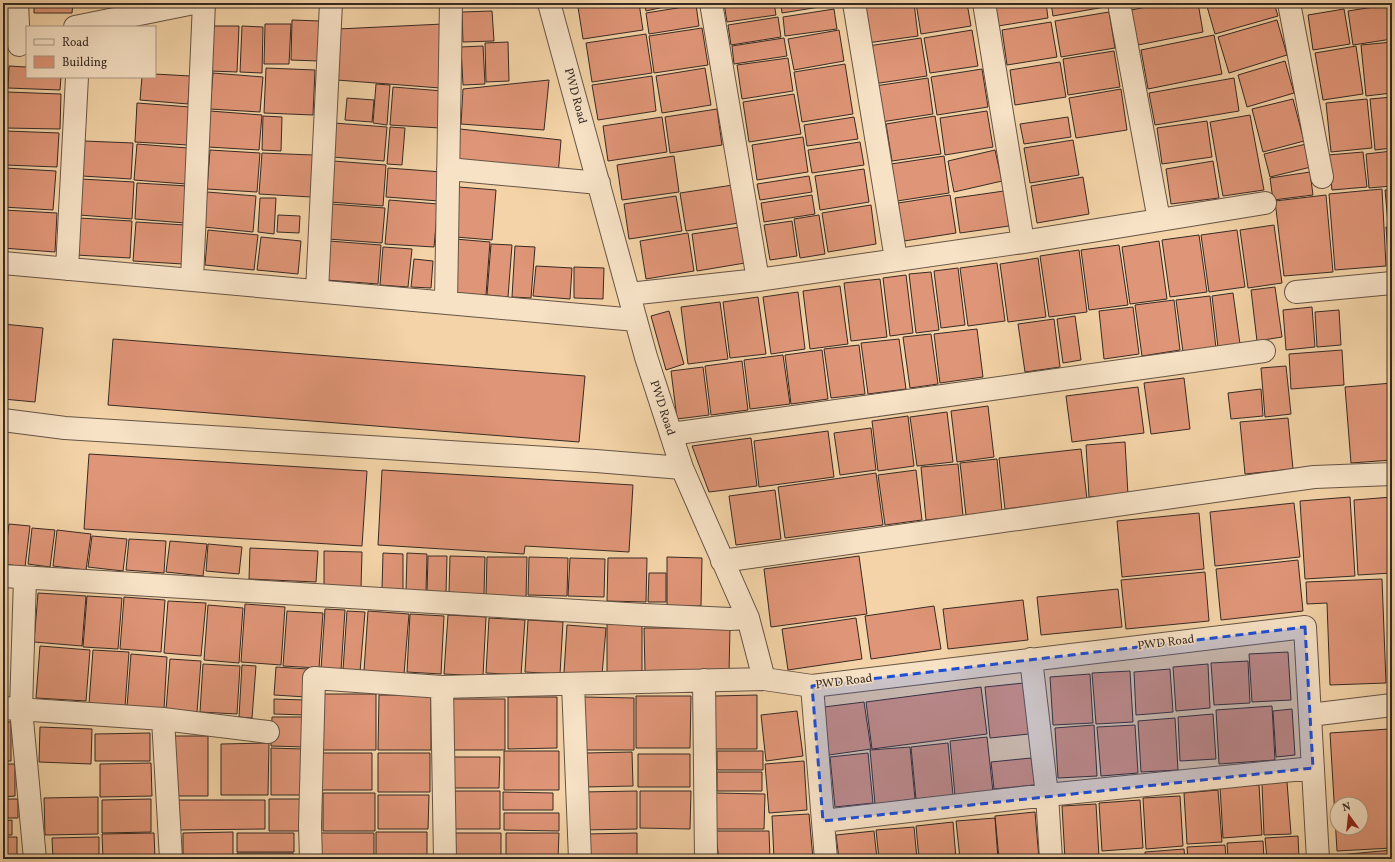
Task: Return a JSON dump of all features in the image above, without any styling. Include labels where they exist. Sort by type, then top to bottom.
[{"type":"street","points":[[16,45],[17,3]]},
{"type":"street","points":[[192,280],[204,3]]},
{"type":"street","points":[[317,291],[331,3]]},
{"type":"street","points":[[446,302],[451,3]]},
{"type":"street","name":"PWD Road","points":[[549,3],[646,357],[682,468],[748,618],[764,679],[812,686],[1305,627],[1318,859]]},
{"type":"street","points":[[711,3],[758,280]]},
{"type":"street","points":[[854,3],[896,259]]},
{"type":"street","points":[[984,3],[1023,242]]},
{"type":"street","points":[[1119,3],[1159,220]]},
{"type":"street","points":[[1289,3],[1322,178]]},
{"type":"street","points":[[78,26],[181,4]]},
{"type":"street","points":[[67,268],[77,78]]},
{"type":"street","points":[[448,169],[598,183]]},
{"type":"street","points":[[629,294],[758,280],[1023,242],[1265,203]]},
{"type":"street","points":[[3,263],[636,320]]},
{"type":"street","points":[[1296,292],[1392,283]]},
{"type":"street","points":[[671,434],[1264,351]]},
{"type":"street","points":[[3,420],[65,428],[596,461],[682,468]]},
{"type":"street","points":[[722,561],[1314,477],[1392,474]]},
{"type":"street","points":[[3,576],[644,615],[730,619],[748,618]]},
{"type":"street","points":[[25,578],[12,708],[35,859]]},
{"type":"street","points":[[1031,659],[1047,795],[1051,859]]},
{"type":"street","points":[[311,859],[310,826],[314,678],[442,686],[764,679]]},
{"type":"street","points":[[704,680],[706,859]]},
{"type":"street","points":[[573,684],[580,859]]},
{"type":"street","points":[[442,686],[445,859]]},
{"type":"street","points":[[812,686],[826,859]]},
{"type":"street","points":[[1310,715],[1392,705]]},
{"type":"street","points":[[12,708],[164,720],[268,732]]},
{"type":"street","points":[[164,720],[171,859]]},
{"type":"street","points":[[823,821],[1047,795],[1313,768]]},
{"type":"highlighted area","points":[[1305,627],[1313,768],[823,821],[812,686]]},
{"type":"building","points":[[34,3],[73,3],[72,13],[34,13]]},
{"type":"building","points":[[575,3],[587,3],[576,6]]},
{"type":"building","points":[[605,3],[639,3],[643,30],[583,39],[578,7]]},
{"type":"building","points":[[644,3],[682,3],[646,11]]},
{"type":"building","points":[[724,3],[774,3],[776,15],[727,22]]},
{"type":"building","points":[[781,3],[831,3],[832,5],[782,13]]},
{"type":"building","points":[[892,3],[914,3],[918,36],[867,43],[862,8]]},
{"type":"building","points":[[916,3],[967,3],[971,26],[921,34]]},
{"type":"building","points":[[994,3],[1046,3],[1048,18],[998,26]]},
{"type":"building","points":[[1051,3],[1104,3],[1105,7],[1053,16]]},
{"type":"building","points":[[1167,3],[1198,3],[1203,32],[1138,45],[1131,10]]},
{"type":"building","points":[[1206,3],[1274,3],[1278,16],[1215,34]]},
{"type":"building","points":[[1347,3],[1371,3],[1348,7]]},
{"type":"building","points":[[1392,4],[1392,39],[1353,45],[1348,11]]},
{"type":"building","points":[[696,5],[699,26],[649,34],[646,13]]},
{"type":"building","points":[[834,9],[837,29],[785,36],[783,17]]},
{"type":"building","points":[[1344,9],[1350,44],[1313,50],[1308,15]]},
{"type":"building","points":[[492,11],[494,41],[463,42],[462,12]]},
{"type":"building","points":[[1109,12],[1115,48],[1061,57],[1055,21]]},
{"type":"building","points":[[778,17],[781,37],[731,45],[728,25]]},
{"type":"building","points":[[292,20],[320,21],[319,61],[291,60]]},
{"type":"building","points":[[1277,20],[1287,55],[1229,73],[1218,37]]},
{"type":"building","points":[[1051,22],[1057,57],[1007,65],[1002,30]]},
{"type":"building","points":[[265,24],[291,24],[289,64],[264,64]]},
{"type":"building","points":[[443,24],[440,88],[337,80],[338,29]]},
{"type":"building","points":[[212,26],[239,26],[237,72],[211,71]]},
{"type":"building","points":[[242,26],[263,27],[262,73],[240,72]]},
{"type":"building","points":[[702,28],[708,65],[654,73],[649,36]]},
{"type":"building","points":[[839,30],[844,61],[794,70],[788,39]]},
{"type":"building","points":[[972,30],[978,66],[930,73],[924,38]]},
{"type":"building","points":[[646,34],[652,73],[592,82],[586,43]]},
{"type":"building","points":[[1214,35],[1222,74],[1148,89],[1141,50]]},
{"type":"building","points":[[784,38],[787,56],[734,64],[732,46]]},
{"type":"building","points":[[921,38],[927,76],[873,84],[868,46]]},
{"type":"building","points":[[508,42],[509,81],[486,82],[485,43]]},
{"type":"building","points":[[1392,42],[1392,93],[1366,96],[1361,45]]},
{"type":"building","points":[[483,46],[485,84],[463,85],[461,47]]},
{"type":"building","points":[[1356,46],[1363,94],[1323,100],[1315,53]]},
{"type":"building","points":[[1114,51],[1120,87],[1068,95],[1063,59]]},
{"type":"building","points":[[788,58],[793,91],[742,99],[737,65]]},
{"type":"building","points":[[1285,61],[1294,93],[1247,107],[1238,75]]},
{"type":"building","points":[[1060,62],[1066,97],[1015,105],[1010,70]]},
{"type":"building","points":[[845,64],[853,114],[802,122],[794,72]]},
{"type":"building","points":[[9,66],[26,67],[26,78],[61,78],[60,90],[8,88]]},
{"type":"building","points":[[266,68],[315,70],[313,115],[264,113]]},
{"type":"building","points":[[705,68],[711,105],[662,113],[656,76]]},
{"type":"building","points":[[982,69],[988,107],[937,115],[931,77]]},
{"type":"building","points":[[213,73],[263,77],[260,112],[210,109]]},
{"type":"building","points":[[156,74],[190,76],[188,104],[140,100],[142,78],[156,78]]},
{"type":"building","points":[[652,76],[656,111],[598,120],[592,85]]},
{"type":"building","points":[[928,78],[933,114],[881,122],[875,86]]},
{"type":"building","points":[[1234,78],[1239,111],[1155,125],[1149,93]]},
{"type":"building","points":[[549,80],[544,130],[461,124],[463,89]]},
{"type":"building","points":[[376,84],[390,85],[387,125],[373,123]]},
{"type":"building","points":[[393,87],[443,91],[440,128],[390,125]]},
{"type":"building","points":[[1121,89],[1127,130],[1076,138],[1069,98]]},
{"type":"building","points":[[7,92],[61,94],[60,129],[5,128]]},
{"type":"building","points":[[794,94],[801,134],[749,142],[743,102]]},
{"type":"building","points":[[1392,97],[1392,148],[1375,150],[1370,99]]},
{"type":"building","points":[[347,98],[374,100],[372,122],[345,120]]},
{"type":"building","points":[[1293,99],[1304,141],[1263,152],[1252,109]]},
{"type":"building","points":[[1367,99],[1372,148],[1331,152],[1326,103]]},
{"type":"building","points":[[137,103],[190,107],[188,145],[135,142]]},
{"type":"building","points":[[717,109],[722,145],[670,153],[665,117]]},
{"type":"building","points":[[210,111],[262,115],[259,150],[208,147]]},
{"type":"building","points":[[987,111],[993,147],[945,155],[940,118]]},
{"type":"building","points":[[1250,115],[1264,190],[1223,196],[1210,122]]},
{"type":"building","points":[[263,116],[282,117],[281,151],[262,150]]},
{"type":"building","points":[[935,116],[941,154],[892,161],[886,124]]},
{"type":"building","points":[[662,117],[667,152],[608,161],[603,126]]},
{"type":"building","points":[[854,117],[858,139],[807,146],[804,125]]},
{"type":"building","points":[[1068,117],[1071,137],[1024,144],[1020,124]]},
{"type":"building","points":[[1207,121],[1212,157],[1162,164],[1157,128]]},
{"type":"building","points":[[334,123],[387,127],[384,161],[332,157]]},
{"type":"building","points":[[390,127],[405,128],[402,165],[387,164]]},
{"type":"building","points":[[460,129],[561,140],[558,175],[456,164]]},
{"type":"building","points":[[6,131],[59,133],[57,167],[5,165]]},
{"type":"building","points":[[803,137],[808,172],[757,180],[752,145]]},
{"type":"building","points":[[1073,140],[1079,175],[1030,183],[1024,148]]},
{"type":"building","points":[[84,141],[133,143],[131,179],[82,176]]},
{"type":"building","points":[[860,142],[864,165],[812,173],[808,150]]},
{"type":"building","points":[[137,144],[188,148],[186,184],[134,180]]},
{"type":"building","points":[[1306,144],[1311,167],[1270,177],[1264,154]]},
{"type":"building","points":[[210,150],[260,153],[257,192],[207,189]]},
{"type":"building","points":[[995,150],[1002,181],[954,192],[948,161]]},
{"type":"building","points":[[1392,151],[1392,186],[1369,188],[1366,154]]},
{"type":"building","points":[[1363,152],[1367,187],[1332,190],[1328,155]]},
{"type":"building","points":[[262,153],[313,155],[311,197],[259,194]]},
{"type":"building","points":[[674,156],[679,192],[622,200],[617,165]]},
{"type":"building","points":[[944,156],[949,193],[897,201],[891,164]]},
{"type":"building","points":[[333,161],[386,165],[383,206],[330,202]]},
{"type":"building","points":[[1213,161],[1219,198],[1171,204],[1166,169]]},
{"type":"building","points":[[5,168],[56,171],[53,210],[3,207]]},
{"type":"building","points":[[388,168],[442,172],[439,201],[386,197]]},
{"type":"building","points":[[864,169],[869,202],[820,210],[815,176]]},
{"type":"building","points":[[1310,172],[1313,195],[1273,200],[1270,178]]},
{"type":"building","points":[[809,176],[812,192],[760,200],[757,184]]},
{"type":"building","points":[[1083,177],[1089,214],[1037,223],[1031,186]]},
{"type":"building","points":[[81,179],[134,182],[132,219],[79,215]]},
{"type":"building","points":[[137,183],[188,186],[185,223],[135,219]]},
{"type":"building","points":[[733,185],[739,223],[686,231],[680,193]]},
{"type":"building","points":[[459,187],[496,190],[492,240],[456,237]]},
{"type":"building","points":[[1382,189],[1386,266],[1335,270],[1329,194]]},
{"type":"building","points":[[1385,190],[1392,190],[1392,223],[1388,223]]},
{"type":"building","points":[[1004,191],[1009,226],[960,233],[955,198]]},
{"type":"building","points":[[207,192],[256,196],[253,232],[204,227]]},
{"type":"building","points":[[812,195],[815,214],[764,222],[761,203]]},
{"type":"building","points":[[950,195],[956,233],[904,241],[898,203]]},
{"type":"building","points":[[1326,195],[1333,272],[1284,276],[1275,201]]},
{"type":"building","points":[[676,196],[682,231],[629,239],[624,204]]},
{"type":"building","points":[[260,198],[276,198],[274,234],[258,232]]},
{"type":"building","points":[[389,200],[438,204],[434,247],[385,244]]},
{"type":"building","points":[[331,204],[385,208],[382,243],[328,239]]},
{"type":"building","points":[[871,205],[876,244],[828,252],[822,213]]},
{"type":"building","points":[[4,210],[57,213],[55,252],[3,248]]},
{"type":"building","points":[[278,215],[300,216],[299,233],[277,232]]},
{"type":"building","points":[[819,215],[825,254],[800,258],[794,219]]},
{"type":"building","points":[[79,218],[132,221],[130,258],[76,255]]},
{"type":"building","points":[[792,221],[797,256],[770,260],[764,225]]},
{"type":"building","points":[[136,222],[185,225],[183,264],[133,261]]},
{"type":"building","points":[[1274,225],[1282,283],[1248,288],[1240,230]]},
{"type":"building","points":[[740,227],[745,263],[697,271],[692,234]]},
{"type":"building","points":[[1386,227],[1392,227],[1392,268],[1389,268]]},
{"type":"building","points":[[208,230],[258,235],[254,270],[205,265]]},
{"type":"building","points":[[1237,230],[1245,287],[1209,292],[1201,235]]},
{"type":"building","points":[[688,233],[694,271],[646,279],[640,241]]},
{"type":"building","points":[[1199,235],[1207,292],[1170,297],[1162,240]]},
{"type":"building","points":[[261,237],[301,241],[298,274],[257,270]]},
{"type":"building","points":[[455,239],[490,242],[486,295],[450,293]]},
{"type":"building","points":[[329,241],[381,245],[378,284],[326,280]]},
{"type":"building","points":[[1159,241],[1167,299],[1130,304],[1122,247]]},
{"type":"building","points":[[491,244],[512,245],[508,297],[487,295]]},
{"type":"building","points":[[1119,245],[1128,305],[1089,310],[1081,250]]},
{"type":"building","points":[[515,246],[535,247],[531,298],[512,297]]},
{"type":"building","points":[[383,247],[412,249],[408,287],[380,285]]},
{"type":"building","points":[[1079,250],[1087,312],[1049,317],[1040,256]]},
{"type":"building","points":[[1038,258],[1046,317],[1008,322],[1000,264]]},
{"type":"building","points":[[414,259],[433,261],[431,288],[411,287]]},
{"type":"building","points":[[997,263],[1005,321],[968,326],[960,268]]},
{"type":"building","points":[[536,266],[572,268],[570,299],[533,296]]},
{"type":"building","points":[[574,267],[604,268],[603,299],[574,298]]},
{"type":"building","points":[[958,268],[965,325],[941,328],[934,271]]},
{"type":"building","points":[[931,272],[939,330],[916,333],[909,274]]},
{"type":"building","points":[[906,275],[913,333],[890,336],[883,278]]},
{"type":"building","points":[[880,279],[887,337],[851,341],[844,283]]},
{"type":"building","points":[[840,286],[848,344],[810,349],[803,291]]},
{"type":"building","points":[[1275,287],[1282,337],[1257,341],[1251,290]]},
{"type":"building","points":[[798,292],[805,349],[771,354],[763,297]]},
{"type":"building","points":[[1233,293],[1240,344],[1218,347],[1212,296]]},
{"type":"building","points":[[1210,296],[1216,348],[1183,352],[1176,300]]},
{"type":"building","points":[[758,297],[766,354],[730,358],[723,302]]},
{"type":"building","points":[[1174,300],[1180,350],[1142,356],[1135,305]]},
{"type":"building","points":[[720,302],[728,359],[688,364],[681,307]]},
{"type":"building","points":[[1133,307],[1139,354],[1104,359],[1099,311]]},
{"type":"building","points":[[1312,307],[1315,347],[1286,350],[1283,310]]},
{"type":"building","points":[[1339,310],[1341,345],[1317,347],[1315,312]]},
{"type":"building","points":[[669,311],[684,364],[666,370],[651,316]]},
{"type":"building","points":[[1075,316],[1081,360],[1063,363],[1057,319]]},
{"type":"building","points":[[1054,319],[1060,367],[1025,372],[1018,324]]},
{"type":"building","points":[[3,324],[43,328],[35,402],[3,399]]},
{"type":"building","points":[[977,329],[983,377],[940,383],[934,334]]},
{"type":"building","points":[[931,334],[938,384],[910,388],[903,337]]},
{"type":"building","points":[[113,339],[585,376],[579,442],[108,405]]},
{"type":"building","points":[[899,339],[906,389],[868,394],[861,343]]},
{"type":"building","points":[[859,345],[865,394],[831,398],[824,349]]},
{"type":"building","points":[[822,350],[828,399],[791,404],[785,355]]},
{"type":"building","points":[[1342,350],[1344,385],[1291,389],[1289,354]]},
{"type":"building","points":[[783,355],[790,404],[750,409],[744,360]]},
{"type":"building","points":[[742,361],[748,410],[711,415],[705,366]]},
{"type":"building","points":[[1286,366],[1291,414],[1265,417],[1261,368]]},
{"type":"building","points":[[703,367],[709,415],[677,419],[671,371]]},
{"type":"building","points":[[1184,378],[1190,429],[1151,434],[1144,383]]},
{"type":"building","points":[[1392,383],[1392,460],[1351,463],[1345,387]]},
{"type":"building","points":[[1138,387],[1144,433],[1072,442],[1066,396]]},
{"type":"building","points":[[1261,389],[1263,416],[1231,419],[1228,393]]},
{"type":"building","points":[[988,406],[994,457],[957,462],[951,411]]},
{"type":"building","points":[[947,412],[953,462],[917,466],[910,417]]},
{"type":"building","points":[[908,416],[914,466],[878,471],[872,421]]},
{"type":"building","points":[[1288,418],[1293,469],[1245,474],[1240,422]]},
{"type":"building","points":[[871,428],[876,470],[840,475],[834,433]]},
{"type":"building","points":[[828,431],[834,477],[759,487],[754,441]]},
{"type":"building","points":[[751,438],[757,486],[709,492],[692,446]]},
{"type":"building","points":[[1125,442],[1128,495],[1089,497],[1086,445]]},
{"type":"building","points":[[1081,449],[1087,499],[1005,509],[999,458]]},
{"type":"building","points":[[89,454],[367,471],[362,546],[84,529]]},
{"type":"building","points":[[997,459],[1002,511],[966,515],[960,463]]},
{"type":"building","points":[[958,464],[963,516],[926,520],[921,467]]},
{"type":"building","points":[[382,470],[633,485],[629,552],[525,546],[524,554],[378,545]]},
{"type":"building","points":[[916,470],[922,520],[885,525],[878,475]]},
{"type":"building","points":[[876,473],[883,525],[785,538],[778,487]]},
{"type":"building","points":[[775,490],[781,539],[736,545],[729,496]]},
{"type":"building","points":[[1350,497],[1355,576],[1305,579],[1300,501]]},
{"type":"building","points":[[1392,497],[1392,573],[1358,575],[1354,500]]},
{"type":"building","points":[[1294,503],[1300,557],[1215,566],[1210,512]]},
{"type":"building","points":[[1199,513],[1204,569],[1122,577],[1117,521]]},
{"type":"building","points":[[9,524],[30,526],[25,567],[4,564]]},
{"type":"building","points":[[32,528],[55,530],[50,567],[28,564]]},
{"type":"building","points":[[57,530],[91,534],[86,570],[53,566]]},
{"type":"building","points":[[92,536],[127,539],[123,571],[88,567]]},
{"type":"building","points":[[129,539],[166,541],[164,573],[126,570]]},
{"type":"building","points":[[170,541],[207,544],[203,576],[166,572]]},
{"type":"building","points":[[208,544],[242,547],[239,574],[206,571]]},
{"type":"building","points":[[250,548],[318,551],[316,582],[249,579]]},
{"type":"building","points":[[324,551],[362,552],[361,588],[324,587]]},
{"type":"building","points":[[383,553],[403,554],[403,590],[382,589]]},
{"type":"building","points":[[407,553],[427,554],[426,592],[406,592]]},
{"type":"building","points":[[428,556],[447,556],[446,593],[427,592]]},
{"type":"building","points":[[450,556],[485,557],[484,594],[449,593]]},
{"type":"building","points":[[859,556],[867,614],[771,627],[764,569]]},
{"type":"building","points":[[487,557],[527,557],[526,597],[486,596]]},
{"type":"building","points":[[529,557],[568,558],[567,596],[528,595]]},
{"type":"building","points":[[667,557],[702,558],[701,606],[667,606]]},
{"type":"building","points":[[570,558],[605,559],[604,597],[568,596]]},
{"type":"building","points":[[608,558],[647,558],[646,602],[607,601]]},
{"type":"building","points":[[1298,560],[1303,611],[1221,620],[1216,569]]},
{"type":"building","points":[[1205,572],[1209,621],[1126,629],[1121,580]]},
{"type":"building","points":[[649,573],[666,573],[666,602],[648,602]]},
{"type":"building","points":[[1388,576],[1392,576],[1392,623]]},
{"type":"building","points":[[1382,579],[1386,683],[1330,685],[1327,603],[1307,604],[1306,582]]},
{"type":"building","points":[[1118,589],[1122,627],[1041,635],[1037,597]]},
{"type":"building","points":[[38,593],[86,596],[82,646],[34,642]]},
{"type":"building","points":[[87,596],[122,598],[118,649],[83,647]]},
{"type":"building","points":[[124,597],[165,600],[161,652],[120,649]]},
{"type":"building","points":[[1023,600],[1028,640],[948,649],[943,609]]},
{"type":"building","points":[[168,601],[206,603],[201,656],[164,653]]},
{"type":"building","points":[[245,604],[285,607],[281,665],[241,662]]},
{"type":"building","points":[[208,605],[243,608],[239,663],[204,660]]},
{"type":"building","points":[[934,606],[941,649],[871,659],[865,616]]},
{"type":"building","points":[[325,609],[345,610],[341,671],[321,669]]},
{"type":"building","points":[[287,611],[323,613],[319,668],[283,666]]},
{"type":"building","points":[[347,611],[365,612],[360,672],[343,670]]},
{"type":"building","points":[[368,611],[409,614],[404,674],[364,671]]},
{"type":"building","points":[[410,614],[444,616],[441,674],[407,672]]},
{"type":"building","points":[[448,615],[486,617],[483,676],[444,674]]},
{"type":"building","points":[[489,618],[525,620],[521,675],[486,673]]},
{"type":"building","points":[[856,618],[862,659],[788,670],[782,629]]},
{"type":"building","points":[[528,620],[563,622],[560,674],[525,672]]},
{"type":"building","points":[[607,624],[642,624],[642,673],[607,673]]},
{"type":"building","points":[[567,625],[606,628],[602,675],[564,673]]},
{"type":"building","points":[[1392,627],[1392,664],[1389,628]]},
{"type":"building","points":[[644,628],[730,628],[729,672],[645,672]]},
{"type":"building","points":[[40,646],[90,650],[86,701],[36,698]]},
{"type":"building","points":[[93,650],[129,652],[125,707],[89,704]]},
{"type":"building","points":[[1288,652],[1291,700],[1252,702],[1249,654]]},
{"type":"building","points":[[131,654],[167,657],[164,709],[127,707]]},
{"type":"building","points":[[170,659],[201,661],[197,712],[166,710]]},
{"type":"building","points":[[1248,661],[1250,703],[1214,705],[1211,663]]},
{"type":"building","points":[[203,664],[240,666],[237,714],[200,712]]},
{"type":"building","points":[[1208,664],[1210,708],[1176,711],[1173,667]]},
{"type":"building","points":[[242,665],[256,666],[252,718],[239,717]]},
{"type":"building","points":[[276,667],[308,669],[306,697],[274,695]]},
{"type":"building","points":[[1170,669],[1173,712],[1136,715],[1134,672]]},
{"type":"building","points":[[1130,671],[1133,722],[1096,724],[1092,673]]},
{"type":"building","points":[[1090,674],[1093,723],[1053,725],[1050,677]]},
{"type":"building","points":[[1024,683],[1029,734],[990,738],[985,687]]},
{"type":"building","points":[[981,687],[987,734],[872,749],[866,702]]},
{"type":"building","points":[[323,694],[376,694],[376,750],[323,750]]},
{"type":"building","points":[[379,695],[431,695],[431,750],[378,750]]},
{"type":"building","points":[[757,695],[757,749],[715,749],[715,696]]},
{"type":"building","points":[[636,696],[691,696],[690,748],[636,748]]},
{"type":"building","points":[[508,697],[557,697],[557,748],[508,749]]},
{"type":"building","points":[[584,697],[634,698],[634,750],[584,750]]},
{"type":"building","points":[[274,699],[305,700],[305,715],[274,714]]},
{"type":"building","points":[[453,699],[505,699],[505,750],[453,750]]},
{"type":"building","points":[[864,702],[871,749],[829,755],[824,707]]},
{"type":"building","points":[[1272,706],[1275,760],[1219,764],[1216,710]]},
{"type":"building","points":[[1292,709],[1295,755],[1276,757],[1273,711]]},
{"type":"building","points":[[797,711],[803,756],[766,761],[761,715]]},
{"type":"building","points":[[1213,714],[1216,759],[1180,761],[1178,717]]},
{"type":"building","points":[[272,717],[305,717],[305,747],[271,746]]},
{"type":"building","points":[[1175,718],[1178,770],[1141,772],[1138,721]]},
{"type":"building","points":[[3,722],[11,722],[11,761],[3,761]]},
{"type":"building","points":[[1094,725],[1097,776],[1058,778],[1055,728]]},
{"type":"building","points":[[1135,725],[1138,773],[1101,776],[1097,727]]},
{"type":"building","points":[[40,727],[92,729],[91,764],[39,762]]},
{"type":"building","points":[[1389,729],[1392,771],[1392,848],[1337,851],[1336,836],[1369,836],[1369,796],[1334,796],[1330,733]]},
{"type":"building","points":[[150,733],[150,761],[95,761],[95,734]]},
{"type":"building","points":[[173,736],[208,736],[208,796],[172,796]]},
{"type":"building","points":[[987,737],[993,792],[955,796],[950,741]]},
{"type":"building","points":[[269,743],[268,795],[221,795],[221,744]]},
{"type":"building","points":[[948,743],[953,795],[916,799],[911,747]]},
{"type":"building","points":[[910,747],[915,799],[875,804],[870,750]]},
{"type":"building","points":[[271,748],[303,749],[303,795],[271,795]]},
{"type":"building","points":[[504,751],[559,751],[559,790],[504,790]]},
{"type":"building","points":[[717,751],[763,751],[763,770],[717,770]]},
{"type":"building","points":[[632,752],[633,786],[586,787],[586,753]]},
{"type":"building","points":[[322,753],[372,753],[372,790],[322,790]]},
{"type":"building","points":[[378,753],[430,753],[430,792],[378,792]]},
{"type":"building","points":[[868,753],[873,803],[835,807],[830,757]]},
{"type":"building","points":[[638,754],[690,754],[690,787],[638,787]]},
{"type":"building","points":[[451,757],[500,757],[499,788],[451,788]]},
{"type":"building","points":[[1031,758],[1035,785],[994,789],[991,762]]},
{"type":"building","points":[[804,761],[807,810],[769,813],[765,764]]},
{"type":"building","points":[[151,763],[152,796],[100,797],[100,764]]},
{"type":"building","points":[[3,764],[15,764],[15,796],[3,797]]},
{"type":"building","points":[[717,772],[762,772],[762,791],[717,791]]},
{"type":"building","points":[[1287,782],[1291,834],[1264,835],[1262,784]]},
{"type":"building","points":[[1259,785],[1262,835],[1223,838],[1220,787]]},
{"type":"building","points":[[1218,790],[1222,842],[1187,844],[1184,793]]},
{"type":"building","points":[[450,791],[500,791],[500,829],[450,829]]},
{"type":"building","points":[[637,791],[637,829],[582,830],[582,792]]},
{"type":"building","points":[[640,791],[691,791],[690,829],[640,828]]},
{"type":"building","points":[[503,792],[553,793],[553,810],[503,810]]},
{"type":"building","points":[[323,793],[375,793],[375,831],[323,831]]},
{"type":"building","points":[[716,793],[765,794],[764,829],[716,829]]},
{"type":"building","points":[[378,795],[429,795],[428,829],[378,829]]},
{"type":"building","points":[[1180,796],[1183,846],[1146,849],[1143,798]]},
{"type":"building","points":[[98,797],[98,834],[45,835],[44,798]]},
{"type":"building","points":[[3,799],[18,799],[18,818],[3,818]]},
{"type":"building","points":[[151,799],[151,832],[102,833],[102,800]]},
{"type":"building","points":[[269,799],[302,799],[302,831],[269,831]]},
{"type":"building","points":[[178,800],[265,800],[265,829],[178,830]]},
{"type":"building","points":[[1140,800],[1143,848],[1102,851],[1099,803]]},
{"type":"building","points":[[1096,804],[1099,857],[1065,859],[1062,806]]},
{"type":"building","points":[[1035,812],[1039,859],[999,859],[995,816]]},
{"type":"building","points":[[504,813],[559,813],[559,831],[504,830]]},
{"type":"building","points":[[809,814],[813,859],[774,859],[772,816]]},
{"type":"building","points":[[995,818],[998,859],[960,859],[956,821]]},
{"type":"building","points":[[12,820],[12,835],[3,835],[3,821]]},
{"type":"building","points":[[953,822],[956,859],[919,859],[916,826]]},
{"type":"building","points":[[914,827],[917,859],[879,859],[876,830]]},
{"type":"building","points":[[715,831],[769,831],[770,859],[719,859]]},
{"type":"building","points":[[874,831],[877,859],[839,859],[836,835]]},
{"type":"building","points":[[233,832],[233,859],[183,859],[183,833]]},
{"type":"building","points":[[376,832],[427,832],[427,859],[376,859]]},
{"type":"building","points":[[154,833],[155,859],[103,859],[102,834]]},
{"type":"building","points":[[237,833],[294,833],[294,852],[237,852]]},
{"type":"building","points":[[321,833],[374,833],[374,859],[321,859]]},
{"type":"building","points":[[452,833],[501,833],[501,859],[452,859]]},
{"type":"building","points":[[506,833],[559,833],[558,859],[506,859]]},
{"type":"building","points":[[637,833],[637,859],[585,859],[585,834]]},
{"type":"building","points":[[1298,836],[1299,859],[1267,859],[1265,838]]},
{"type":"building","points":[[3,837],[17,837],[17,859],[3,859]]},
{"type":"building","points":[[99,837],[99,859],[53,859],[52,838]]},
{"type":"building","points":[[1263,841],[1264,859],[1228,859],[1227,843]]},
{"type":"building","points":[[1225,845],[1226,859],[1188,859],[1187,847]]},
{"type":"building","points":[[1184,849],[1185,859],[1145,859],[1145,852]]},
{"type":"building","points":[[1392,850],[1392,859],[1339,859],[1338,855]]},
{"type":"building","points":[[237,853],[293,853],[293,859],[237,859]]},
{"type":"building","points":[[1135,855],[1135,859],[1096,859]]}]
